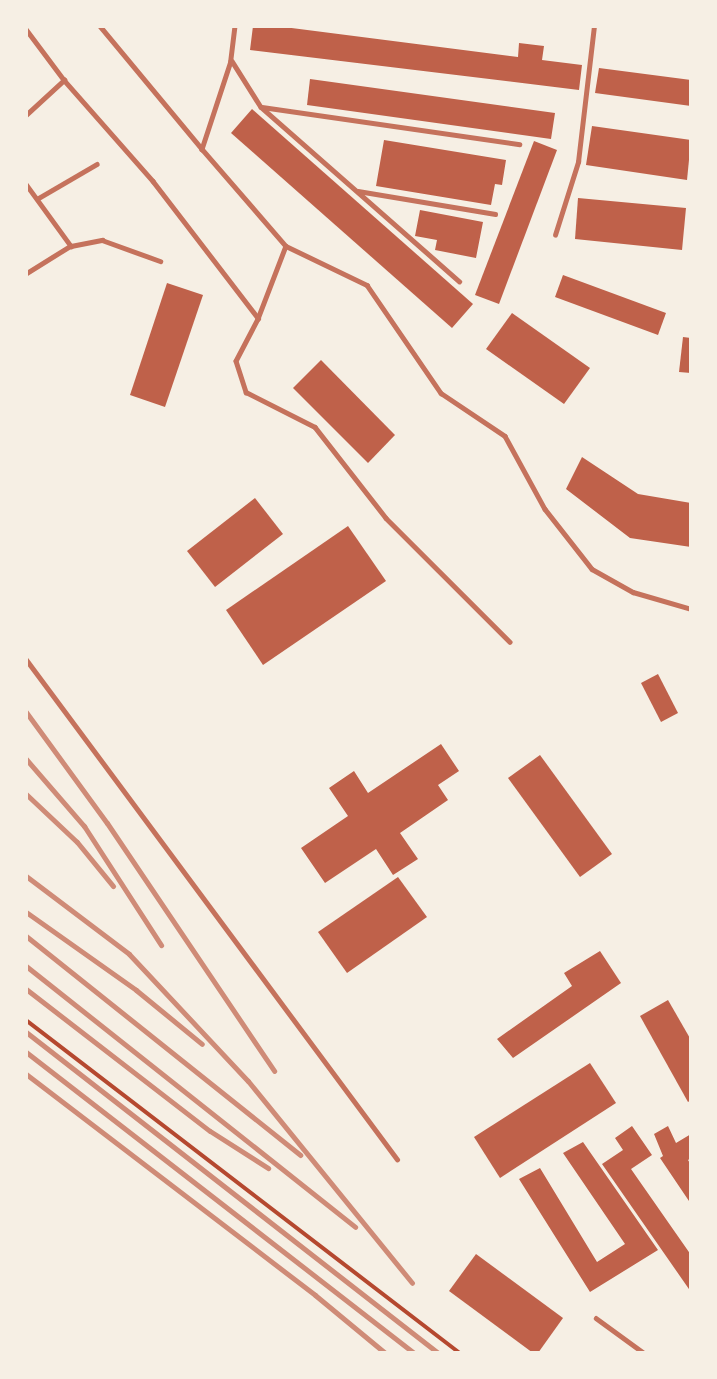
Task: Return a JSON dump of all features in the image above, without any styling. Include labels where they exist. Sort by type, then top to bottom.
[{"type":"lane","points":[[100,26],[286,246],[367,285],[441,393],[505,436],[545,509],[592,569],[633,592],[691,608]]},
{"type":"lane","points":[[202,149],[232,61],[235,26]]},
{"type":"lane","points":[[555,235],[578,162],[594,26]]},
{"type":"lane","points":[[26,29],[64,80],[153,181],[258,319]]},
{"type":"lane","points":[[232,61],[261,107],[459,281]]},
{"type":"lane","points":[[26,115],[64,80]]},
{"type":"lane","points":[[261,107],[519,144]]},
{"type":"lane","points":[[37,199],[97,164]]},
{"type":"lane","points":[[26,184],[71,246]]},
{"type":"lane","points":[[357,191],[495,214]]},
{"type":"lane","points":[[26,274],[71,246],[102,240],[160,261]]},
{"type":"lane","points":[[286,246],[258,319],[236,361],[246,392],[315,428],[386,518],[510,642]]},
{"type":"lane","points":[[26,659],[397,1159]]},
{"type":"lane","points":[[596,1318],[643,1353]]},
{"type":"path","points":[[26,1020],[460,1353]]},
{"type":"building","points":[[253,26],[276,26],[518,57],[519,43],[544,46],[542,60],[582,65],[579,90],[250,50]]},
{"type":"building","points":[[599,68],[691,80],[691,106],[595,93]]},
{"type":"building","points":[[310,79],[555,113],[551,139],[307,105]]},
{"type":"building","points":[[252,109],[473,304],[452,328],[231,133]]},
{"type":"building","points":[[592,126],[691,140],[687,180],[586,165]]},
{"type":"building","points":[[384,140],[506,160],[502,185],[495,184],[491,205],[376,186]]},
{"type":"building","points":[[534,141],[557,150],[499,304],[475,295]]},
{"type":"building","points":[[578,198],[686,208],[682,250],[575,239]]},
{"type":"building","points":[[420,210],[483,222],[476,258],[435,250],[437,240],[415,236]]},
{"type":"building","points":[[563,275],[666,313],[658,335],[555,297]]},
{"type":"building","points":[[167,283],[203,295],[165,407],[130,395]]},
{"type":"building","points":[[512,313],[590,368],[564,404],[486,349]]},
{"type":"building","points":[[683,337],[691,338],[691,373],[679,372]]},
{"type":"building","points":[[321,360],[395,435],[368,463],[293,388]]},
{"type":"building","points":[[582,457],[638,494],[691,503],[691,547],[630,538],[566,489]]},
{"type":"building","points":[[255,498],[283,534],[215,587],[187,551]]},
{"type":"building","points":[[348,526],[386,581],[263,665],[226,610]]},
{"type":"building","points":[[658,674],[678,713],[661,722],[641,683]]},
{"type":"building","points":[[441,744],[459,771],[438,785],[448,800],[400,833],[418,859],[393,875],[376,849],[325,883],[301,848],[348,816],[329,788],[354,771],[368,793]]},
{"type":"building","points":[[540,755],[612,854],[580,877],[508,778]]},
{"type":"building","points":[[398,877],[427,917],[347,973],[318,932]]},
{"type":"building","points":[[600,951],[621,983],[513,1058],[497,1039],[572,986],[564,973]]},
{"type":"building","points":[[668,1000],[691,1040],[691,1100],[688,1102],[640,1016]]},
{"type":"building","points":[[590,1063],[616,1103],[500,1178],[474,1137]]},
{"type":"building","points":[[632,1126],[652,1155],[631,1169],[691,1255],[691,1292],[602,1164],[623,1150],[615,1138]]},
{"type":"building","points":[[668,1126],[676,1143],[691,1134],[691,1158],[688,1160],[691,1165],[691,1204],[660,1158],[663,1156],[654,1134]]},
{"type":"building","points":[[583,1142],[658,1250],[590,1292],[519,1179],[540,1168],[597,1262],[625,1244],[563,1153]]},
{"type":"building","points":[[476,1254],[563,1318],[538,1353],[533,1353],[449,1291]]},
{"type":"railway","points":[[26,712],[107,823],[274,1071]]},
{"type":"railway","points":[[26,759],[84,826],[161,945]]},
{"type":"railway","points":[[26,794],[77,842],[113,886]]},
{"type":"railway","points":[[26,876],[129,954],[248,1081],[412,1283]]},
{"type":"railway","points":[[26,912],[136,990],[202,1044]]},
{"type":"railway","points":[[26,936],[300,1155]]},
{"type":"railway","points":[[26,966],[355,1227]]},
{"type":"railway","points":[[26,989],[210,1131],[268,1168]]},
{"type":"railway","points":[[26,1032],[438,1353]]},
{"type":"railway","points":[[26,1052],[414,1353]]},
{"type":"railway","points":[[26,1074],[315,1295],[385,1353]]}]
